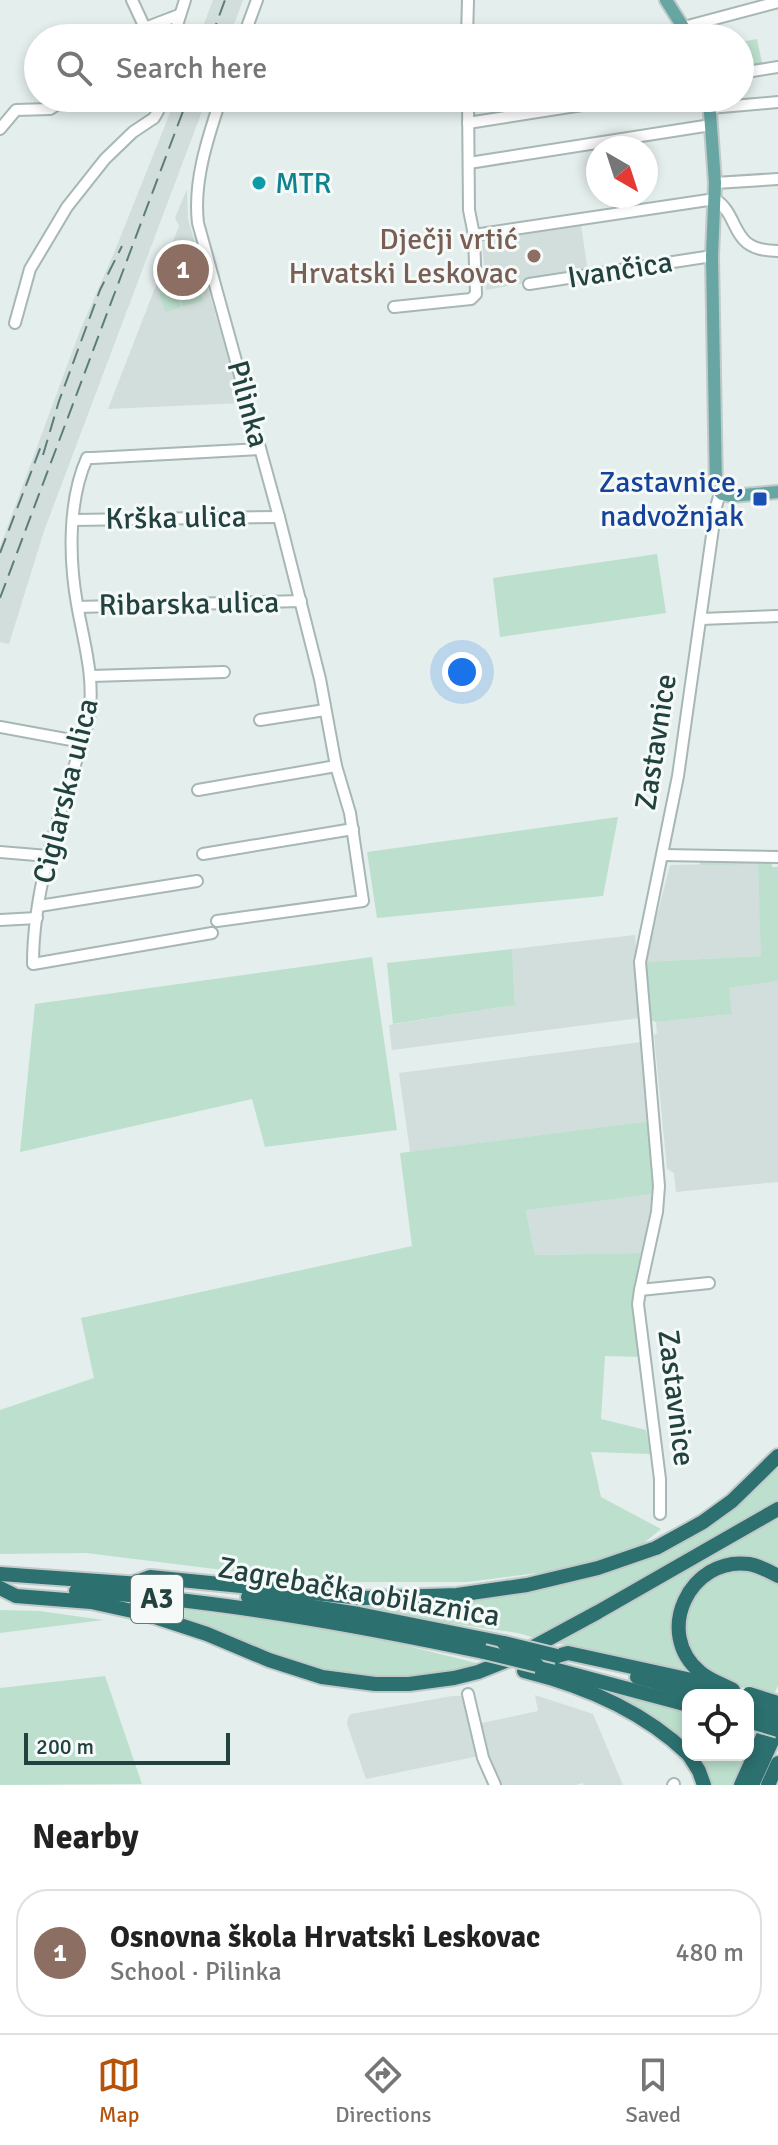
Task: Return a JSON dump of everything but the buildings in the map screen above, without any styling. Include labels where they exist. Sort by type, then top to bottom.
[{"type":"highway","points":[[131,1584],[150,1577],[363,1598],[457,1595],[527,1585],[598,1568],[656,1548],[703,1522],[732,1501],[778,1456]]},
{"type":"highway","points":[[0,1587],[16,1596],[91,1602],[146,1614],[322,1677],[375,1684],[409,1684],[454,1678],[513,1658],[778,1509]]},
{"type":"highway","points":[[731,1689],[699,1672],[686,1653],[679,1633],[685,1597],[699,1580],[725,1566],[748,1564],[778,1576]]},
{"type":"highway","name":"Zagrebačka obilaznica","points":[[0,1574],[131,1584],[282,1601],[504,1643],[682,1690]]},
{"type":"highway","name":"Zagrebačka obilaznica","points":[[0,1587],[94,1592],[248,1609],[389,1632],[682,1704]]},
{"type":"highway","points":[[557,1656],[568,1653],[729,1689]]},
{"type":"highway","points":[[531,1668],[607,1698],[669,1736],[682,1749]]},
{"type":"highway","points":[[741,1785],[776,1724],[778,1693]]},
{"type":"highway","points":[[752,1785],[776,1724],[778,1702],[754,1695]]},
{"type":"highway","points":[[754,1711],[776,1724]]},
{"type":"highway","points":[[754,1722],[776,1724]]},
{"type":"highway","points":[[692,1761],[704,1785]]},
{"type":"highway","points":[[768,1785],[778,1763]]},
{"type":"main road","points":[[666,0],[681,24]]},
{"type":"main road","name":"Zastavnice","points":[[710,112],[715,183],[712,256],[716,485],[720,493]]},
{"type":"main road","points":[[720,493],[731,496],[778,492]]},
{"type":"street","points":[[132,0],[143,24]]},
{"type":"street","points":[[177,24],[185,0]]},
{"type":"street","points":[[248,24],[257,0]]},
{"type":"street","points":[[467,24],[468,0]]},
{"type":"street","points":[[713,24],[778,2]]},
{"type":"street","points":[[155,24],[179,15]]},
{"type":"street","points":[[754,71],[778,67]]},
{"type":"street","points":[[754,102],[778,102]]},
{"type":"street","points":[[0,129],[16,110],[24,110]]},
{"type":"street","points":[[15,323],[30,269],[67,207],[105,159],[157,112]]},
{"type":"street","name":"Pilinka","points":[[216,112],[198,182],[196,209],[203,245],[279,517],[320,679],[336,766],[353,829],[363,901],[217,921]]},
{"type":"street","points":[[394,307],[471,299],[476,294],[474,235],[469,210],[468,112]]},
{"type":"street","points":[[468,123],[538,112]]},
{"type":"street","points":[[469,163],[711,125]]},
{"type":"street","points":[[715,183],[778,179]]},
{"type":"street","points":[[474,235],[715,199],[721,203],[746,241],[754,247],[778,251]]},
{"type":"street","name":"Ivančica","points":[[529,284],[712,256]]},
{"type":"street","name":"Ciglarska ulica","points":[[212,933],[33,964],[48,856],[91,709],[91,676],[71,562],[77,491],[87,458],[260,449]]},
{"type":"street","name":"Zastavnice","points":[[660,1514],[660,1479],[638,1304],[657,1212],[659,1186],[640,962],[678,776],[720,493]]},
{"type":"street","name":"Krška ulica","points":[[74,520],[279,517]]},
{"type":"street","name":"Ribarska ulica","points":[[78,607],[301,601]]},
{"type":"street","points":[[701,619],[778,616]]},
{"type":"street","name":"Ciglarska ulica","points":[[91,676],[224,672]]},
{"type":"street","points":[[260,720],[325,710]]},
{"type":"street","points":[[0,727],[82,742]]},
{"type":"street","points":[[198,790],[336,766]]},
{"type":"street","points":[[203,854],[353,829]]},
{"type":"street","points":[[0,852],[48,856]]},
{"type":"street","points":[[662,855],[778,857]]},
{"type":"street","name":"Ciglarska ulica","points":[[39,906],[197,881]]},
{"type":"street","name":"Ciglarska ulica","points":[[0,920],[37,918]]},
{"type":"street","name":"Zastavnice","points":[[640,1290],[709,1283]]},
{"type":"street","points":[[468,1694],[483,1758],[495,1785]]},
{"type":"shaded area","points":[[213,0],[243,0],[234,24],[204,24]]},
{"type":"shaded area","points":[[170,112],[202,112],[44,531],[9,644],[0,642],[0,547],[81,328]]},
{"type":"shaded area","points":[[187,189],[188,219],[241,403],[108,409],[179,226],[175,218]]},
{"type":"shaded area","name":"Dječji vrtić Hrvatski Leskovac","points":[[581,225],[588,272],[486,290],[482,241]]},
{"type":"shaded area","points":[[758,863],[762,956],[645,962],[670,865]]},
{"type":"shaded area","points":[[635,935],[640,1018],[392,1050],[389,1025],[515,1005],[512,949]]},
{"type":"shaded area","points":[[778,981],[778,1182],[676,1192],[674,1173],[667,1169],[654,1035],[657,1033],[656,1022],[732,1014],[728,988]]},
{"type":"shaded area","points":[[642,1042],[650,1121],[410,1152],[399,1073]]},
{"type":"shaded area","points":[[654,1194],[641,1253],[535,1255],[526,1209]]},
{"type":"shaded area","points":[[535,1695],[593,1714],[623,1785],[499,1785],[477,1724],[538,1711]]},
{"type":"shaded area","points":[[464,1696],[479,1756],[366,1779],[347,1724],[351,1714]]},
{"type":"green space","points":[[757,39],[762,63],[754,64],[754,40]]},
{"type":"green space","points":[[192,260],[203,301],[183,306],[172,266]]},
{"type":"green space","points":[[172,281],[181,307],[165,312],[157,285]]},
{"type":"green space","points":[[657,554],[666,613],[500,637],[493,578]]},
{"type":"green space","points":[[618,817],[603,896],[377,918],[367,852]]},
{"type":"green space","points":[[701,858],[772,859],[772,867],[778,867],[778,981],[729,988],[732,1014],[656,1022],[650,1020],[645,962],[761,956],[758,864],[700,865]]},
{"type":"green space","points":[[512,949],[515,1005],[393,1024],[387,963]]},
{"type":"green space","points":[[372,957],[397,1130],[265,1147],[252,1099],[20,1152],[35,1004]]},
{"type":"green space","points":[[650,1121],[654,1194],[526,1210],[535,1255],[641,1253],[634,1287],[640,1357],[605,1356],[601,1419],[646,1430],[651,1454],[591,1452],[601,1497],[661,1529],[640,1546],[611,1559],[578,1568],[467,1582],[359,1582],[257,1574],[86,1553],[0,1554],[0,1410],[94,1378],[81,1318],[412,1246],[400,1153]]},
{"type":"green space","points":[[778,1462],[778,1504],[542,1640],[518,1633],[327,1601],[388,1602],[635,1560]]},
{"type":"green space","points":[[778,1513],[778,1573],[723,1562],[676,1609],[697,1676],[553,1642]]},
{"type":"green space","points":[[739,1567],[769,1575],[778,1582],[778,1685],[773,1697],[709,1673],[687,1649],[684,1613],[705,1579]]},
{"type":"green space","points":[[132,1603],[319,1627],[484,1665],[458,1672],[394,1680],[310,1669]]},
{"type":"green space","points":[[0,1610],[39,1611],[104,1620],[0,1633]]},
{"type":"green space","points":[[105,1676],[142,1784],[0,1785],[0,1688]]},
{"type":"green space","points":[[583,1683],[682,1710],[682,1745]]},
{"type":"green space","points":[[696,1761],[744,1761],[734,1785],[710,1785]]},
{"type":"railway","points":[[216,24],[225,0]]},
{"type":"railway","points":[[0,598],[183,112]]},
{"type":"railway","points":[[43,455],[59,401],[100,290],[122,246]]},
{"type":"railway","points":[[0,553],[43,441]]},
{"type":"place","name":"MTR","points":[[259,183]]},
{"type":"place","name":"Dječji vrtić Hrvatski Leskovac","points":[[534,256]]},
{"type":"place","name":"Osnovna škola Hrvatski Leskovac","points":[[183,270]]},
{"type":"place","name":"Zastavnice, nadvožnjak","points":[[760,499]]}]
